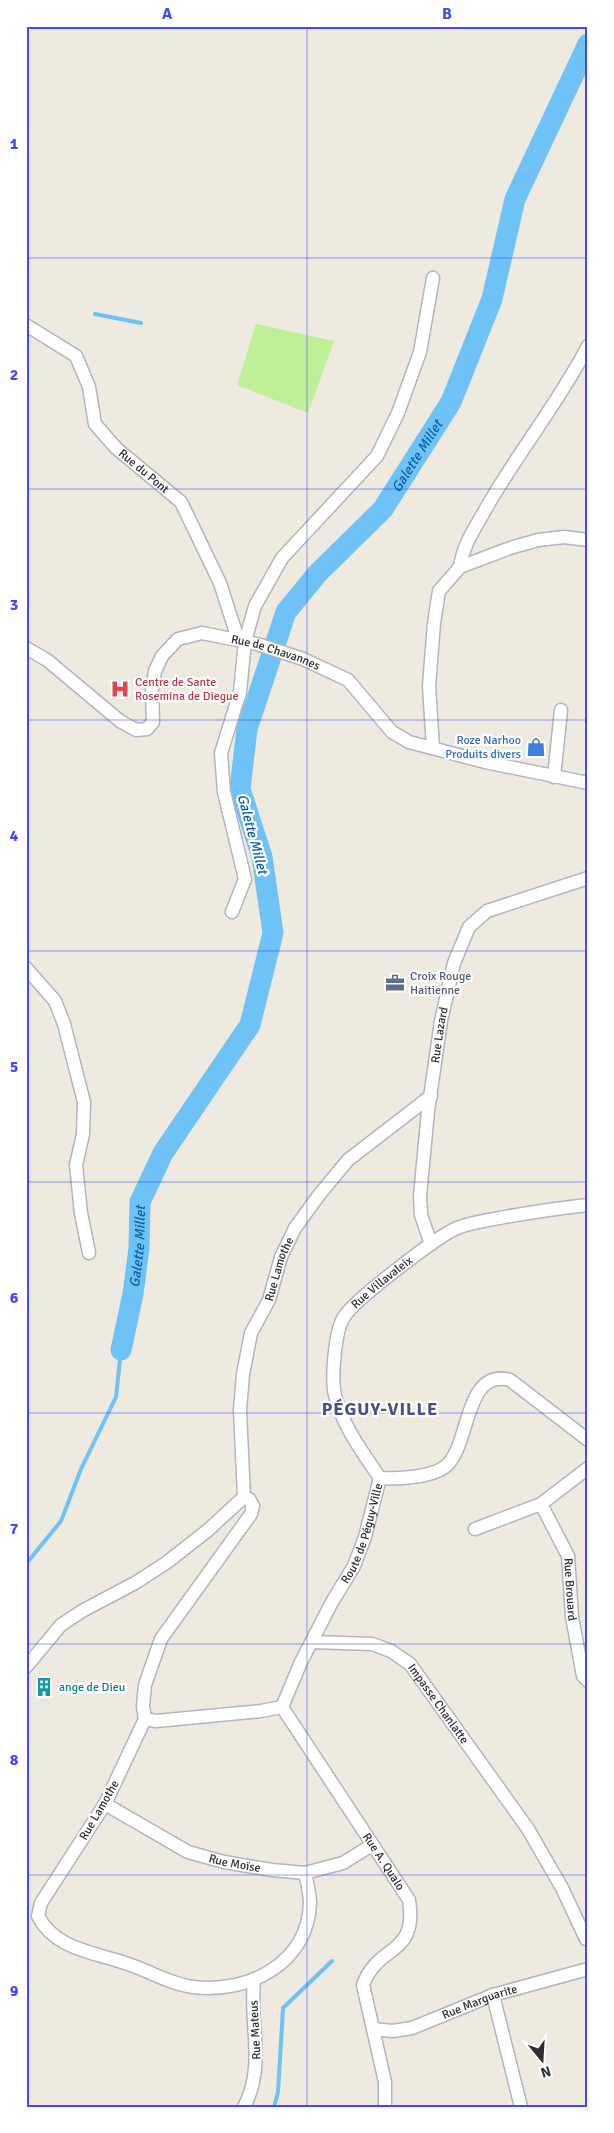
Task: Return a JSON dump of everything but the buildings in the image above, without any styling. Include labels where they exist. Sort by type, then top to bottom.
[{"type":"street","points":[[232,912],[245,879],[224,792],[221,753],[240,692],[247,642],[255,606],[282,558],[378,456],[398,413],[420,352],[433,278]]},
{"type":"street","name":"Rue du Pont","points":[[26,324],[76,356],[89,387],[95,424],[116,448],[181,502],[247,642]]},
{"type":"street","points":[[460,567],[462,555],[470,537],[504,476],[575,371],[588,346]]},
{"type":"street","points":[[433,748],[429,686],[439,591],[460,567],[510,548],[538,540],[564,538],[588,540]]},
{"type":"street","name":"Rue de Chavannes","points":[[26,648],[48,660],[120,721],[136,730],[148,729],[153,722],[152,689],[155,671],[162,656],[178,639],[202,633],[247,642],[303,659],[348,680],[392,732],[409,742],[485,762],[588,783]]},
{"type":"street","points":[[554,777],[561,710]]},
{"type":"street","name":"Rue Lazard","points":[[431,1244],[421,1214],[420,1196],[424,1140],[443,1014],[454,963],[469,927],[487,911],[588,878]]},
{"type":"street","points":[[26,968],[55,1001],[64,1024],[84,1102],[83,1134],[76,1165],[81,1213],[89,1253]]},
{"type":"street","name":"Rue Lamothe","points":[[305,1873],[310,1902],[307,1921],[303,1933],[284,1960],[270,1972],[254,1981],[218,1990],[173,1983],[144,1969],[66,1944],[51,1933],[38,1916],[41,1903],[105,1804],[145,1719],[143,1706],[145,1685],[161,1639],[251,1514],[253,1506],[249,1499],[244,1497],[240,1410],[243,1374],[252,1333],[269,1300],[280,1257],[295,1228],[348,1160],[431,1096]]},
{"type":"street","name":"Rue Villavaleix","points":[[380,1478],[348,1430],[335,1396],[332,1376],[343,1317],[365,1296],[431,1244],[456,1229],[475,1223],[556,1208],[588,1205]]},
{"type":"street","name":"Route de Péguy-Ville","points":[[282,1707],[301,1662],[332,1602],[354,1566],[365,1537],[380,1478],[396,1479],[428,1474],[436,1472],[448,1464],[460,1442],[474,1398],[481,1388],[491,1380],[500,1378],[510,1380],[588,1440]]},
{"type":"street","points":[[475,1529],[541,1504],[588,1468]]},
{"type":"street","points":[[26,1666],[62,1626],[82,1611],[135,1584],[166,1563],[207,1531],[244,1497]]},
{"type":"street","name":"Rue Brouard","points":[[541,1504],[568,1556],[572,1617],[583,1676],[588,1680]]},
{"type":"street","name":"Impasse Chanlatte","points":[[312,1642],[372,1644],[391,1651],[410,1664],[528,1829],[562,1888],[586,1939]]},
{"type":"street","points":[[145,1719],[156,1722],[282,1707]]},
{"type":"street","name":"Rue A. Qualo","points":[[282,1707],[409,1900],[412,1917],[410,1929],[404,1940],[367,1974],[363,1985],[385,2082],[385,2107]]},
{"type":"street","name":"Rue Moïse","points":[[105,1804],[188,1852],[224,1862],[305,1873],[343,1863],[372,1845]]},
{"type":"street","name":"Rue Marguarite","points":[[373,2029],[393,2031],[412,2028],[493,1995],[588,1969]]},
{"type":"street","name":"Rue Mateus","points":[[244,2107],[248,2099],[257,2064],[252,2000],[254,1981]]},
{"type":"street","points":[[493,1995],[521,2107]]},
{"type":"green space","points":[[256,324],[334,341],[308,413],[237,385]]},
{"type":"waterway","name":"Galette Millet","points":[[121,1350],[133,1294],[139,1248],[140,1202],[163,1153],[250,1025],[273,933],[262,857],[240,789],[247,729],[286,612],[317,574],[383,509],[451,402],[492,299],[515,199],[588,44]]},
{"type":"waterway","points":[[95,314],[141,323]]},
{"type":"waterway","name":"Galette Millet","points":[[26,1564],[61,1521],[81,1469],[116,1397],[121,1350]]},
{"type":"waterway","points":[[274,2107],[278,2092],[283,2008],[332,1961]]},
{"type":"place","name":"Centre de Sante Rosemina de Diegue","points":[[120,689]]},
{"type":"place","name":"Roze Narhoo Produits divers","points":[[536,747]]},
{"type":"place","name":"Croix Rouge Haitienne","points":[[395,983]]},
{"type":"place","name":"ange de Dieu","points":[[44,1687]]},
{"type":"district","name":"PÉGUY-VILLE","points":[[380,1409]]}]
